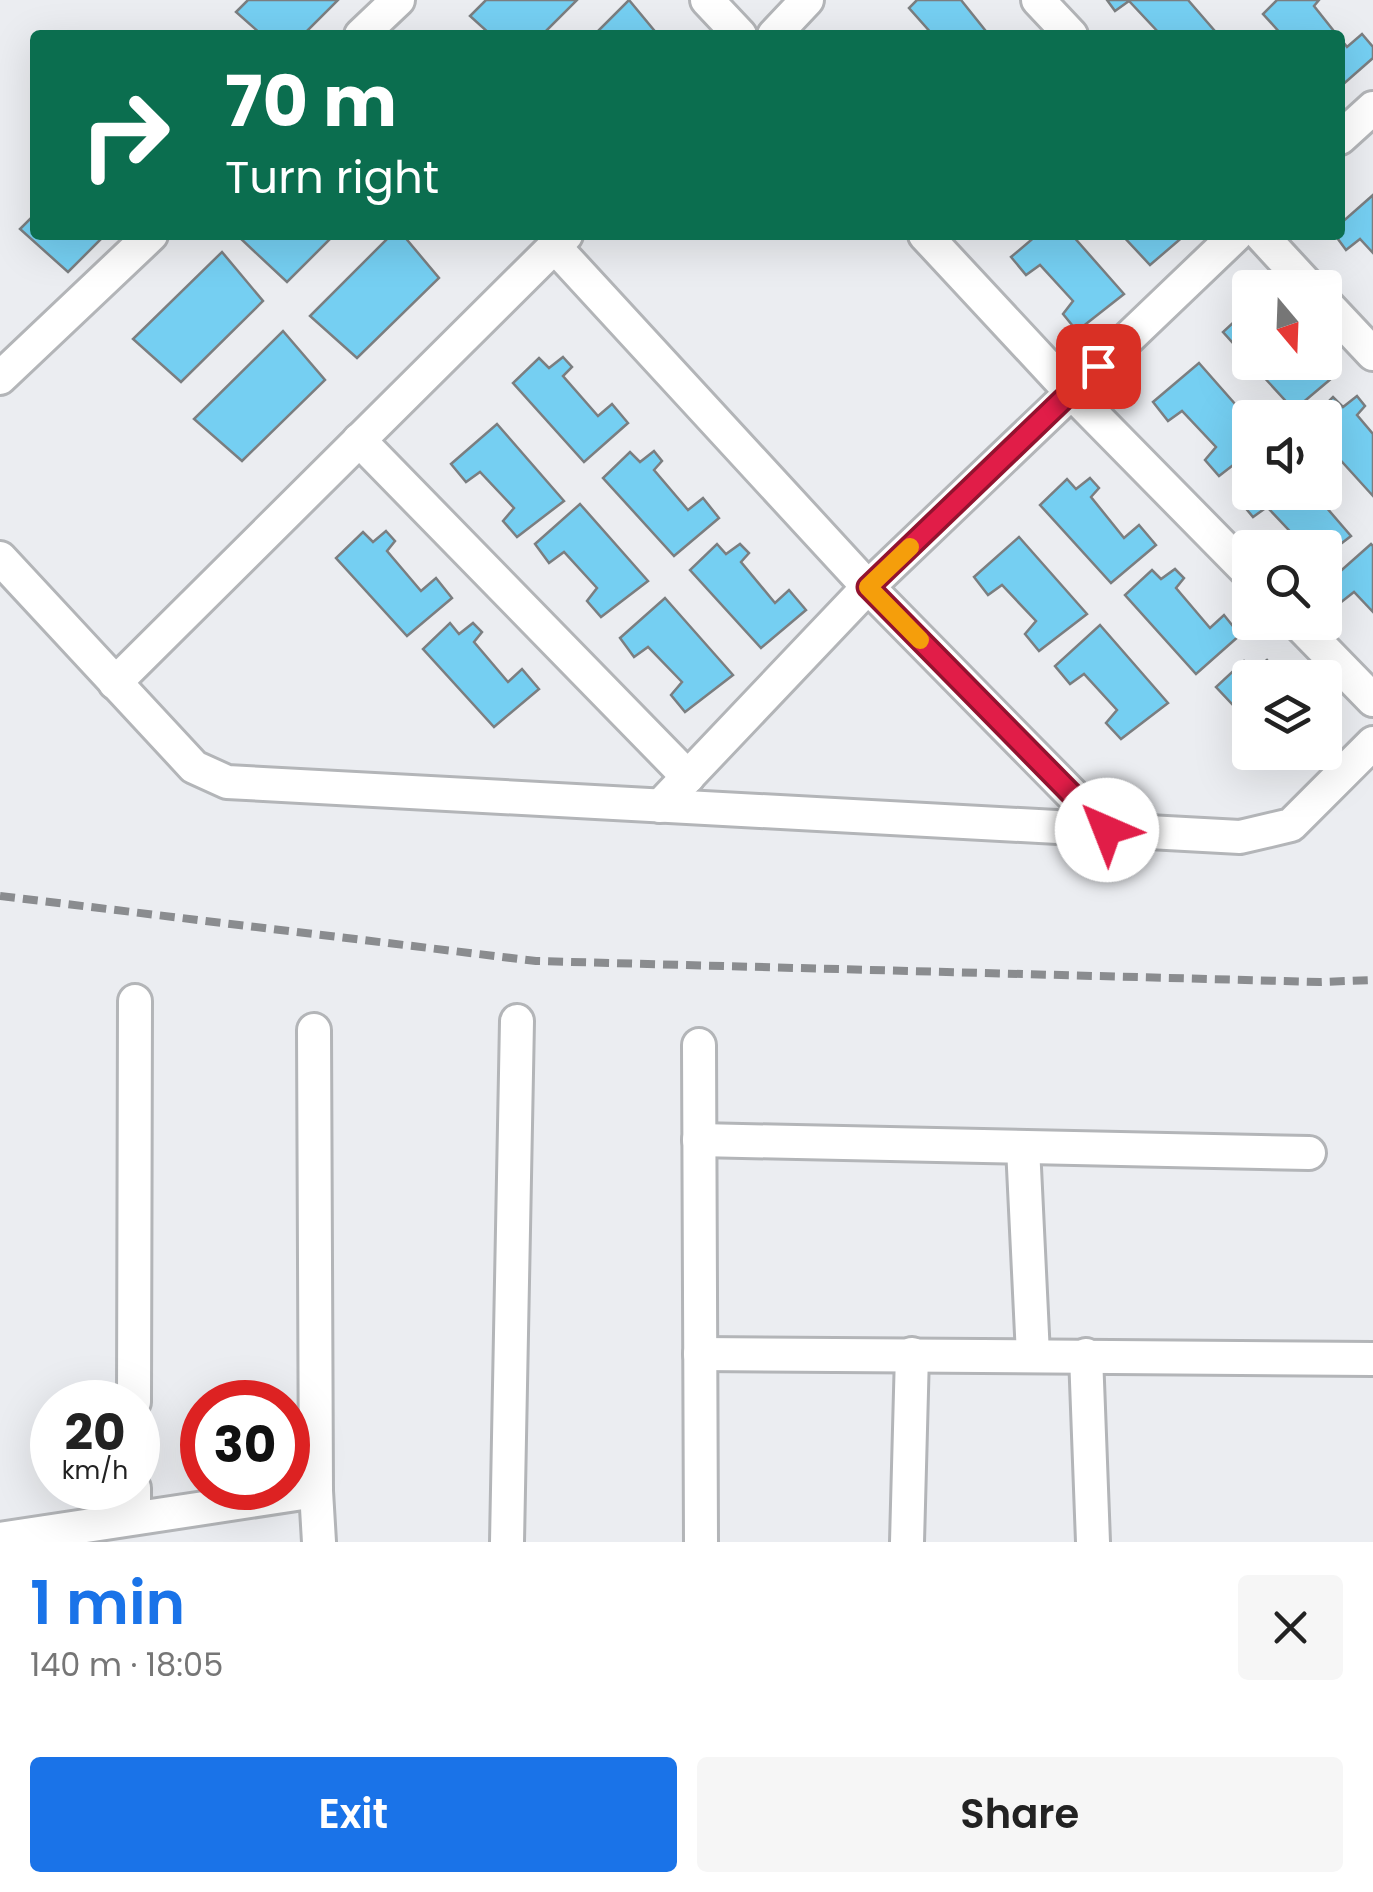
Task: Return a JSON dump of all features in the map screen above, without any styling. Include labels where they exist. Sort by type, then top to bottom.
[{"type":"street","points":[[366,30],[398,0]]},
{"type":"street","points":[[707,0],[735,30]]},
{"type":"street","points":[[779,30],[807,0]]},
{"type":"street","points":[[1038,0],[1066,30]]},
{"type":"street","points":[[1345,133],[1373,108]]},
{"type":"street","points":[[0,378],[146,240]]},
{"type":"street","points":[[930,240],[1070,392],[1232,556]]},
{"type":"street","points":[[660,806],[868,587],[1231,240]]},
{"type":"street","points":[[1266,240],[1293,270]]},
{"type":"street","points":[[116,682],[560,241],[868,587],[1107,830]]},
{"type":"street","points":[[1342,321],[1373,354]]},
{"type":"street","points":[[359,440],[688,777]]},
{"type":"street","points":[[0,558],[194,766],[227,782],[1240,838],[1291,825],[1373,743]]},
{"type":"street","points":[[1315,640],[1373,700]]},
{"type":"street","points":[[134,1380],[135,1001]]},
{"type":"street","points":[[508,1542],[517,1021]]},
{"type":"street","points":[[314,1030],[319,1542]]},
{"type":"street","points":[[699,1044],[701,1542]]},
{"type":"street","points":[[699,1140],[1310,1153]]},
{"type":"street","points":[[1023,1147],[1033,1355]]},
{"type":"street","points":[[700,1354],[1373,1359]]},
{"type":"street","points":[[908,1542],[912,1354]]},
{"type":"street","points":[[1086,1356],[1093,1542]]},
{"type":"street","points":[[160,1501],[316,1490]]},
{"type":"street","points":[[0,1539],[108,1510]]},
{"type":"building","points":[[248,0],[338,0],[308,30],[256,30],[236,12]]},
{"type":"building","points":[[486,0],[577,0],[547,30],[485,30],[470,16]]},
{"type":"building","points":[[629,0],[654,30],[599,30]]},
{"type":"building","points":[[917,0],[961,0],[985,30],[929,30],[909,8]]},
{"type":"building","points":[[1107,0],[1188,0],[1214,30],[1156,30],[1129,1],[1115,11]]},
{"type":"building","points":[[1277,0],[1319,0],[1314,6],[1333,30],[1277,30],[1263,14]]},
{"type":"building","points":[[1362,34],[1373,47],[1373,58],[1345,83],[1345,44],[1347,47]]},
{"type":"building","points":[[1373,195],[1373,253],[1360,239],[1346,250],[1339,240],[1345,240],[1345,220]]},
{"type":"building","points":[[30,219],[30,238],[20,229]]},
{"type":"building","points":[[32,240],[100,240],[68,272]]},
{"type":"building","points":[[242,240],[329,240],[287,282]]},
{"type":"building","points":[[386,240],[407,240],[439,278],[357,358],[310,316]]},
{"type":"building","points":[[1031,240],[1076,240],[1124,294],[1077,331],[1063,314],[1073,301],[1040,265],[1026,275],[1011,257]]},
{"type":"building","points":[[1127,240],[1179,240],[1150,265]]},
{"type":"building","points":[[222,252],[263,301],[181,382],[133,339]]},
{"type":"building","points":[[1232,324],[1232,342],[1223,332]]},
{"type":"building","points":[[283,331],[325,380],[242,461],[194,419]]},
{"type":"building","points":[[563,357],[572,367],[563,376],[598,416],[612,404],[628,423],[584,462],[513,383],[539,358],[549,368]]},
{"type":"building","points":[[1199,363],[1232,401],[1232,466],[1219,476],[1205,460],[1216,447],[1182,411],[1168,421],[1153,402]]},
{"type":"building","points":[[1266,380],[1330,380],[1306,400],[1285,400]]},
{"type":"building","points":[[1357,396],[1365,406],[1357,415],[1373,434],[1373,496],[1342,462],[1343,407]]},
{"type":"building","points":[[497,424],[564,501],[517,537],[503,521],[514,508],[480,472],[466,482],[451,464]]},
{"type":"building","points":[[654,451],[662,461],[654,470],[688,510],[703,498],[719,518],[674,556],[603,478],[630,452],[640,462]]},
{"type":"building","points":[[1090,478],[1099,488],[1091,497],[1124,538],[1139,525],[1156,545],[1111,583],[1040,505],[1067,479],[1076,489]]},
{"type":"building","points":[[580,504],[648,581],[601,617],[587,601],[597,588],[564,552],[549,563],[535,544]]},
{"type":"building","points":[[1270,510],[1329,510],[1351,536],[1342,543],[1342,530],[1289,530]]},
{"type":"building","points":[[386,531],[395,541],[387,551],[421,591],[436,578],[452,598],[407,636],[336,558],[363,532],[373,542]]},
{"type":"building","points":[[1019,537],[1087,614],[1039,651],[1025,634],[1036,621],[1002,585],[988,595],[974,577]]},
{"type":"building","points":[[717,544],[726,554],[740,544],[749,553],[741,562],[775,603],[789,590],[806,610],[761,648],[690,570]]},
{"type":"building","points":[[1373,546],[1373,612],[1354,592],[1342,601],[1342,570]]},
{"type":"building","points":[[1175,569],[1184,578],[1176,588],[1210,628],[1224,615],[1232,625],[1234,640],[1196,674],[1125,595],[1152,570],[1161,579]]},
{"type":"building","points":[[665,598],[733,675],[685,712],[671,695],[682,682],[648,647],[634,657],[620,638]]},
{"type":"building","points":[[450,623],[459,634],[473,623],[482,632],[474,642],[508,682],[522,669],[539,689],[494,727],[423,649]]},
{"type":"building","points":[[1100,625],[1168,703],[1121,739],[1106,723],[1117,710],[1084,674],[1070,684],[1055,666]]},
{"type":"building","points":[[1232,672],[1232,704],[1216,687]]},
{"type":"railway","points":[[0,896],[536,961],[1320,982],[1373,980]]},
{"type":"slow traffic","points":[[910,547],[868,587],[920,640]]},
{"type":"route","points":[[1098,366],[868,587],[1107,830]]}]
